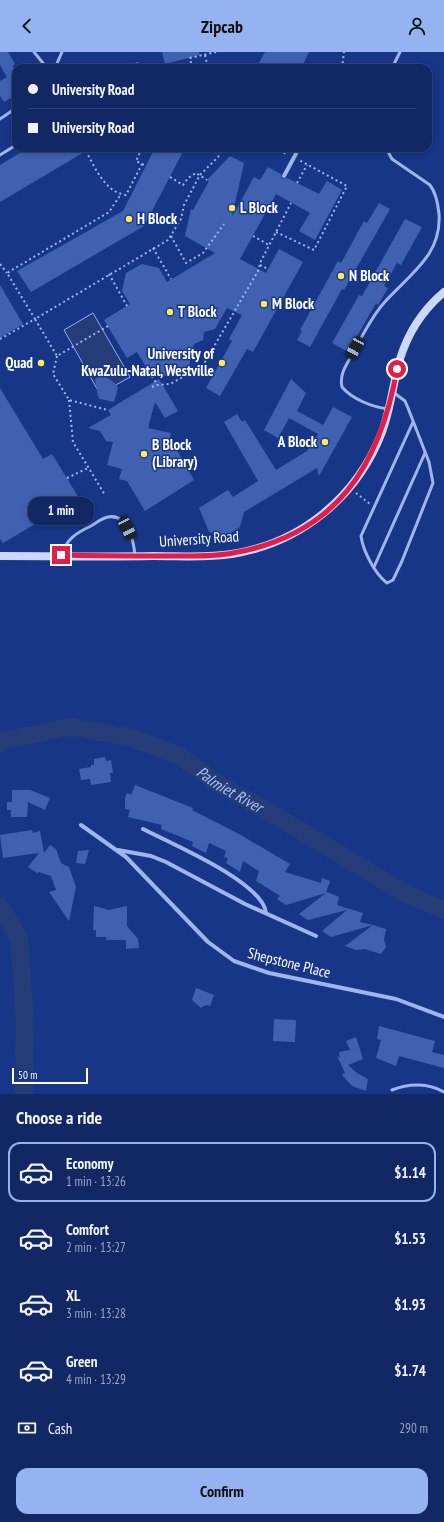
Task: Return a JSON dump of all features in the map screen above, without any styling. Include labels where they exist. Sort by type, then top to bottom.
[{"type":"street","points":[[284,176],[297,152]]},
{"type":"street","name":"University Road","points":[[0,556],[232,554],[268,545],[288,537],[328,510],[350,488],[375,449],[393,392],[400,357],[412,330],[421,317],[444,292]]},
{"type":"street","name":"Shepstone Place","points":[[80,825],[118,850],[137,866],[208,942],[234,961],[269,973],[396,999],[444,1017]]},
{"type":"street","points":[[143,829],[229,872],[260,898],[266,912]]},
{"type":"street","points":[[118,850],[151,856],[166,862],[218,890],[316,936]]},
{"type":"lane","points":[[34,52],[44,64]]},
{"type":"lane","points":[[57,64],[62,52]]},
{"type":"lane","points":[[394,64],[400,52]]},
{"type":"lane","points":[[0,119],[12,111]]},
{"type":"lane","points":[[0,155],[12,148]]},
{"type":"lane","points":[[388,152],[392,159],[430,185],[436,197],[439,224],[438,237],[429,255],[376,313],[342,372],[342,387],[346,392],[378,408],[388,409]]},
{"type":"lane","points":[[393,392],[405,401],[425,453],[433,483],[402,561],[390,583],[387,583],[383,580],[374,567],[362,542],[363,529],[384,487],[413,422]]},
{"type":"lane","points":[[374,567],[425,453]]},
{"type":"lane","points":[[61,555],[65,546],[73,536],[108,517],[121,521],[127,528],[134,540],[135,556]]},
{"type":"lane","points":[[392,1090],[405,1086],[420,1086],[436,1088],[444,1092]]},
{"type":"path","points":[[191,64],[190,58],[216,52]]},
{"type":"path","points":[[342,64],[344,52]]},
{"type":"path","points":[[204,54],[207,64]]},
{"type":"path","points":[[87,152],[103,182],[126,195],[142,164]]},
{"type":"path","points":[[140,152],[136,161],[146,166]]},
{"type":"path","points":[[0,339],[168,240],[181,219],[184,205],[200,175],[218,157],[221,152]]},
{"type":"path","points":[[283,152],[289,155]]},
{"type":"path","points":[[276,232],[314,250],[347,186],[295,159]]},
{"type":"path","points":[[297,183],[307,165]]},
{"type":"path","points":[[170,177],[183,184],[188,178],[196,173],[207,180]]},
{"type":"path","points":[[7,272],[109,212],[122,194]]},
{"type":"path","points":[[152,387],[170,384],[202,367],[260,265],[291,203]]},
{"type":"path","points":[[171,236],[186,263],[203,253],[224,224]]},
{"type":"path","points":[[253,236],[269,245]]},
{"type":"path","points":[[153,248],[171,279]]},
{"type":"path","points":[[0,264],[7,272],[57,356],[53,374],[69,400],[73,442],[105,495]]},
{"type":"path","points":[[260,265],[268,269]]},
{"type":"path","points":[[109,274],[127,306]]},
{"type":"path","points":[[57,356],[106,326]]},
{"type":"path","points":[[149,372],[157,385]]},
{"type":"path","points":[[69,400],[108,410]]},
{"type":"path","points":[[67,478],[88,468]]},
{"type":"path","points":[[356,493],[365,500]]},
{"type":"water","points":[[93,313],[130,377],[100,394],[64,330]]},
{"type":"building","points":[[0,52],[8,52],[15,64],[12,64],[12,97],[4,102],[0,96],[0,81],[7,77],[0,65]]},
{"type":"building","points":[[162,52],[199,52],[200,55],[165,64]]},
{"type":"building","points":[[265,52],[309,52],[303,64],[259,63]]},
{"type":"building","points":[[21,152],[84,152],[0,202],[0,165]]},
{"type":"building","name":"H Block","points":[[153,152],[183,152],[144,226],[31,292],[17,271],[123,211]]},
{"type":"building","points":[[230,156],[244,163],[232,217],[254,177],[260,180],[268,167],[281,174],[282,179],[287,178],[319,194],[327,181],[342,190],[315,240],[299,231],[310,213],[276,194],[240,259],[266,273],[279,249],[303,262],[253,352],[247,349],[220,396],[206,388],[232,341],[229,339],[242,315],[227,308],[215,329],[204,332],[203,340],[194,344],[189,366],[170,377],[149,372],[137,352],[127,358],[104,320],[130,304],[122,291],[126,273],[142,264],[159,268],[167,282],[215,253],[185,236],[191,209],[193,210],[209,181],[207,180]]},
{"type":"building","points":[[379,203],[390,209],[344,290],[342,289],[310,347],[297,340],[302,331],[300,330],[338,261],[341,263],[364,221],[367,223]]},
{"type":"building","points":[[405,219],[422,227],[401,265],[397,263],[384,286],[388,288],[378,305],[376,303],[348,352],[332,343],[359,295],[362,296]]},
{"type":"building","points":[[0,285],[23,324],[0,338]]},
{"type":"building","points":[[103,375],[116,384],[118,388],[114,402],[100,399],[98,396],[95,379]]},
{"type":"building","name":"B Block (Library)","points":[[159,379],[178,411],[165,418],[155,402],[148,428],[171,433],[170,438],[194,480],[145,511],[127,481],[119,479],[122,469],[107,465],[113,442],[106,441],[100,431],[88,428],[111,415],[108,410]]},
{"type":"building","name":"A Block","points":[[291,379],[306,393],[297,411],[323,425],[333,407],[352,417],[319,476],[317,468],[244,512],[240,527],[226,536],[209,532],[199,508],[228,490],[233,497],[258,481],[224,422],[237,414],[242,422],[245,420],[276,470],[307,451],[318,434],[289,418],[278,438],[264,430]]},
{"type":"building","points":[[0,388],[43,459],[52,454],[79,498],[3,543],[0,539]]},
{"type":"building","points":[[105,757],[106,761],[111,760],[113,773],[110,773],[111,782],[91,785],[90,779],[81,780],[79,769],[91,767],[91,765],[94,765],[94,759]]},
{"type":"building","points":[[135,785],[193,808],[192,810],[239,834],[290,864],[285,872],[321,883],[322,878],[330,881],[326,893],[286,905],[277,899],[280,896],[256,881],[259,871],[243,861],[240,872],[226,863],[228,858],[224,857],[226,851],[209,843],[206,853],[192,846],[193,842],[161,829],[162,825],[128,817],[130,810],[125,809],[125,798],[127,793],[131,795]]},
{"type":"building","points":[[12,790],[30,790],[50,798],[45,810],[28,802],[27,817],[11,817],[11,810],[7,810],[7,802],[12,802]]},
{"type":"building","points":[[32,830],[33,833],[40,831],[44,853],[50,845],[56,849],[61,863],[69,867],[76,887],[69,921],[49,892],[56,890],[51,876],[39,872],[37,873],[28,867],[39,853],[3,858],[0,835]]},
{"type":"building","points":[[89,850],[85,864],[76,863],[78,851]]},
{"type":"building","points":[[327,892],[339,897],[337,905],[363,913],[360,922],[373,925],[331,937],[322,931],[347,910],[308,920],[299,914]]},
{"type":"building","points":[[94,906],[109,910],[127,906],[127,926],[138,939],[139,948],[126,949],[126,940],[106,940],[106,937],[96,937],[96,930],[93,930]]},
{"type":"building","points":[[373,925],[386,929],[384,940],[386,947],[381,954],[365,949],[356,950],[345,946]]},
{"type":"building","points":[[196,988],[214,995],[210,1006],[206,1005],[201,1008],[192,1000]]},
{"type":"building","points":[[274,1019],[296,1020],[295,1042],[273,1041]]},
{"type":"building","points":[[379,1026],[435,1041],[432,1052],[444,1055],[444,1068],[399,1056],[396,1066],[376,1058],[381,1040],[377,1039]]},
{"type":"building","points":[[356,1037],[363,1059],[348,1065],[357,1073],[368,1079],[366,1091],[352,1086],[342,1075],[345,1073],[337,1056],[340,1058],[339,1052],[350,1050],[346,1041]]},
{"type":"waterway","name":"Palmiet River","points":[[0,744],[5,740],[71,727],[130,737],[180,756],[217,783],[269,812],[406,894],[444,910]]},
{"type":"waterway","name":"Palmiet River","points":[[0,906],[19,938],[25,1021],[24,1094]]},
{"type":"place","name":"L Block","points":[[232,208]]},
{"type":"place","name":"H Block","points":[[129,219]]},
{"type":"place","name":"N Block","points":[[341,276]]},
{"type":"place","name":"M Block","points":[[264,304]]},
{"type":"place","name":"T Block","points":[[170,312]]},
{"type":"place","name":"Quad","points":[[41,363]]},
{"type":"place","name":"University of KwaZulu-Natal, Westville","points":[[222,363]]},
{"type":"place","name":"A Block","points":[[325,442]]},
{"type":"place","name":"B Block (Library)","points":[[144,454]]},
{"type":"route","points":[[61,555],[208,556],[232,554],[268,545],[288,537],[309,524],[337,502],[350,488],[367,464],[382,432],[393,392],[397,369]]}]
